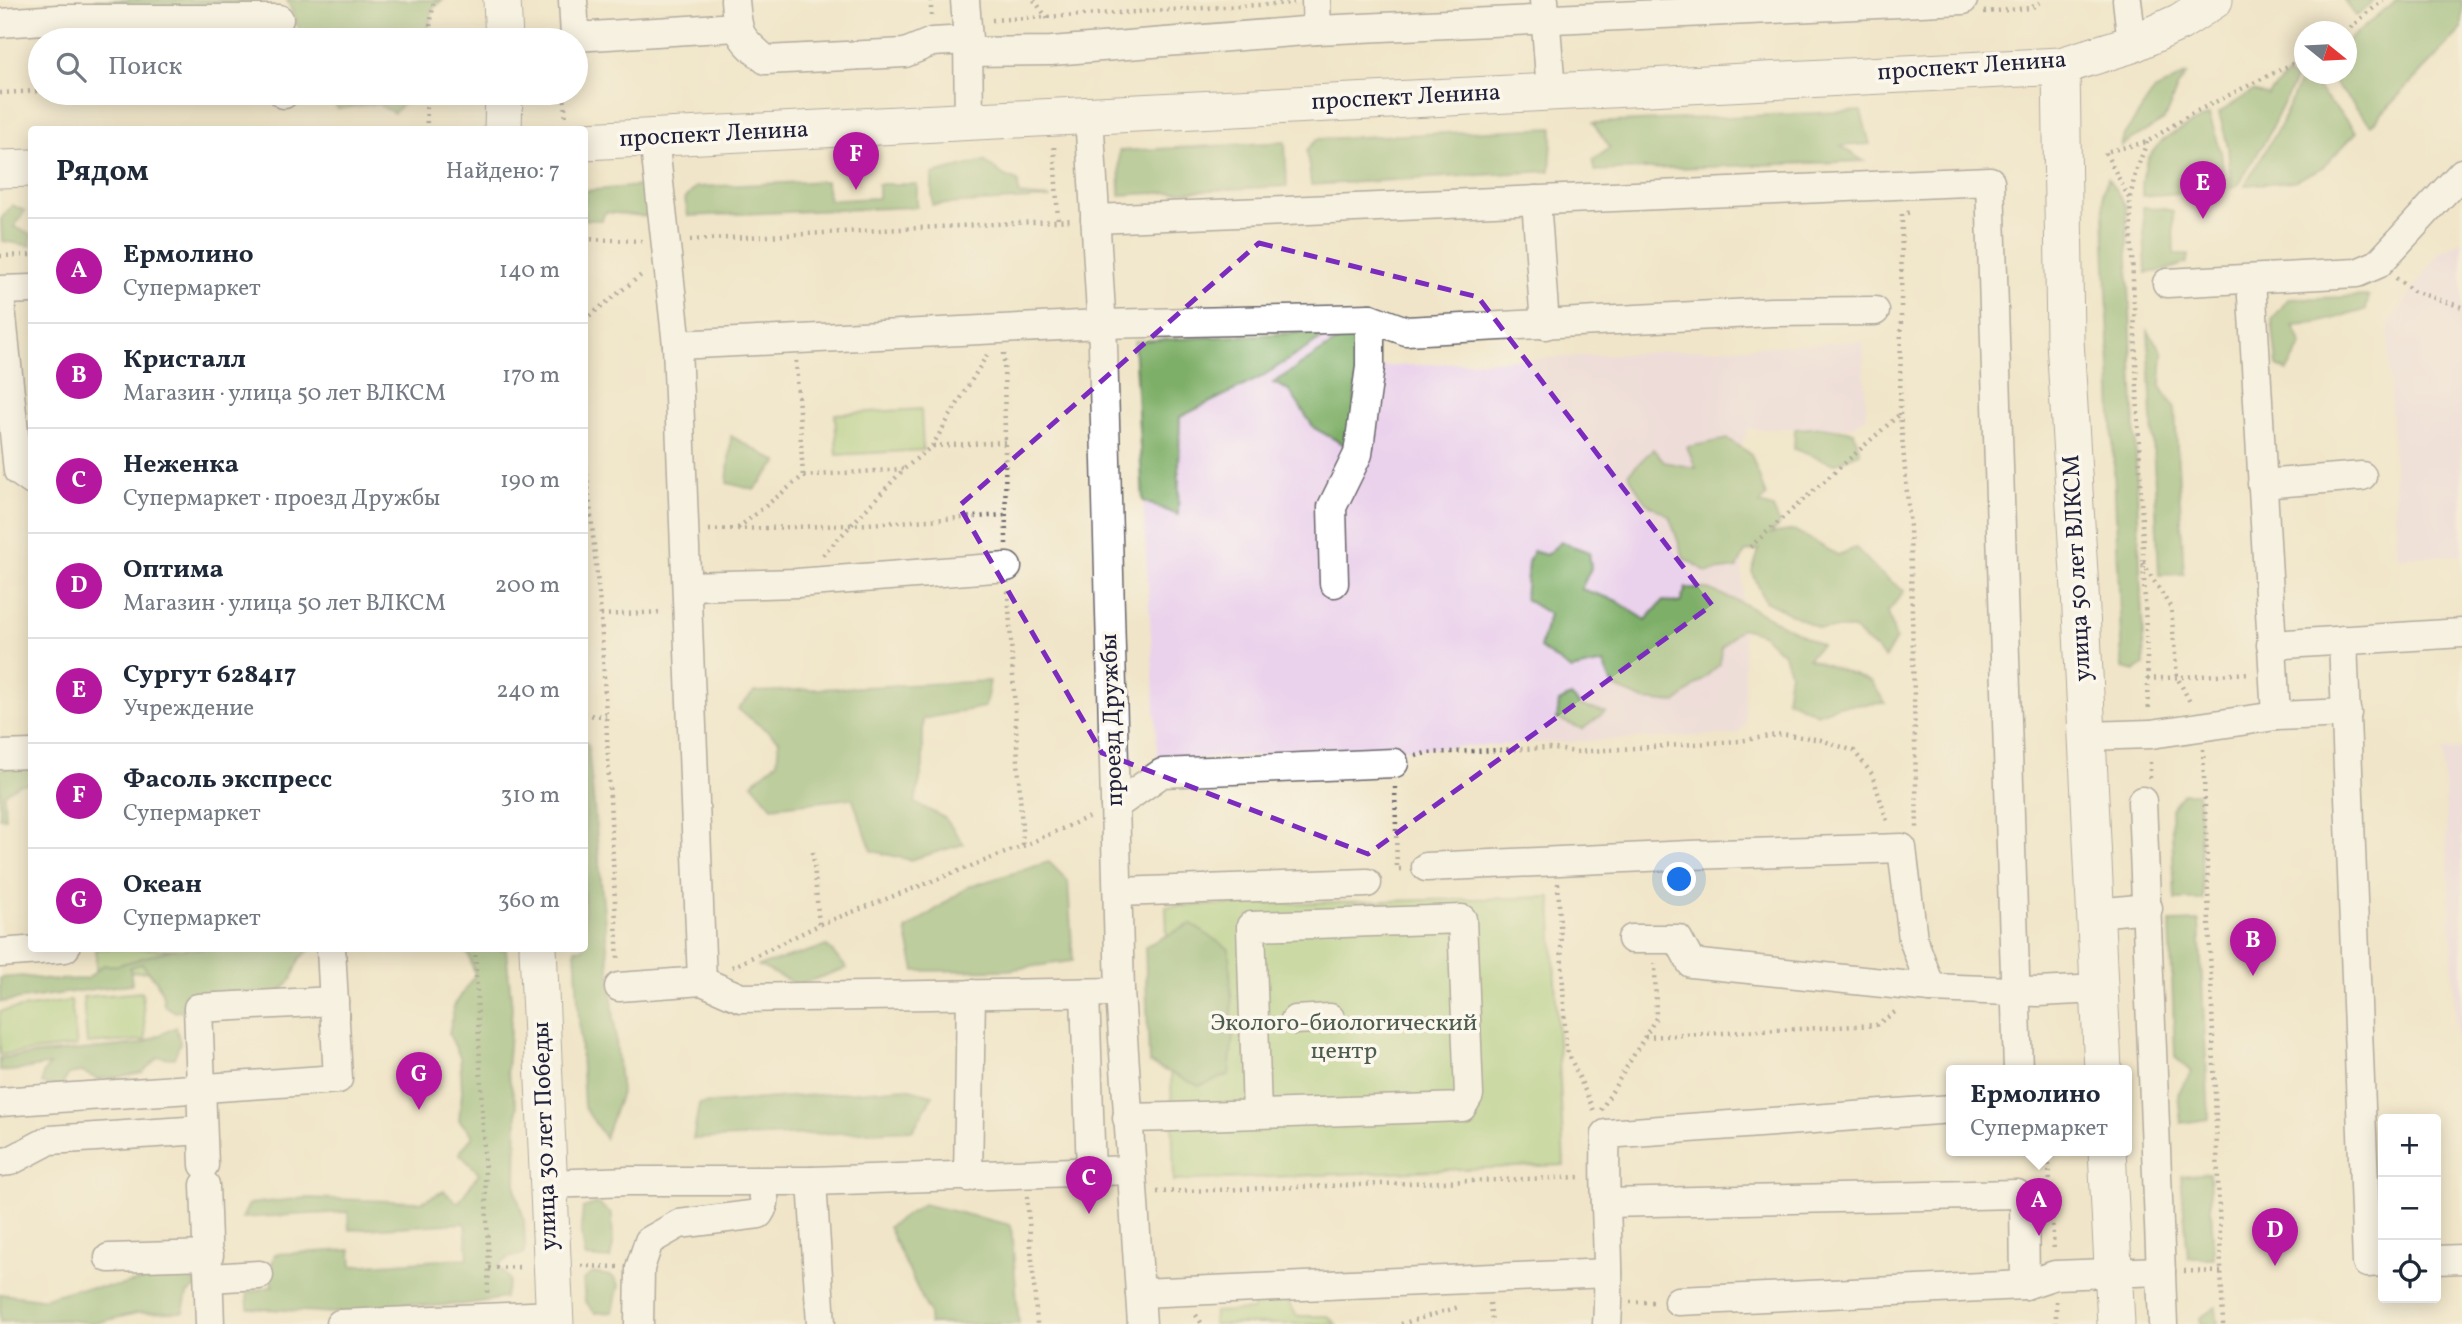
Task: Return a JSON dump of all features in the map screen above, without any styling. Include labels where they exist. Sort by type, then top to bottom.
[{"type":"main road","points":[[502,0],[503,28]]},
{"type":"main road","name":"проспект Ленина","points":[[588,141],[2061,66],[2132,44],[2180,22],[2214,0]]},
{"type":"main road","name":"улица 50 лет ВЛКСМ","points":[[2061,66],[2065,340],[2103,1065]]},
{"type":"main road","points":[[503,126],[504,105]]},
{"type":"main road","points":[[0,169],[28,168]]},
{"type":"main road","name":"улица 30 лет Победы","points":[[538,952],[555,1320]]},
{"type":"main road","points":[[2107,1156],[2116,1324]]},
{"type":"street","points":[[573,0],[575,28]]},
{"type":"street","points":[[965,0],[969,122]]},
{"type":"street","points":[[1316,0],[1317,30]]},
{"type":"street","points":[[588,35],[736,13],[742,40],[766,61],[905,53],[932,43],[1051,51],[1545,10],[1963,0]]},
{"type":"street","points":[[2127,0],[2132,44]]},
{"type":"street","points":[[1545,10],[1551,91]]},
{"type":"street","points":[[0,23],[59,19],[280,20]]},
{"type":"street","name":"проезд Дружбы","points":[[1089,115],[1101,324],[1120,992],[1142,1324]]},
{"type":"street","points":[[654,138],[677,345],[702,981]]},
{"type":"street","points":[[2167,283],[2357,273],[2378,264],[2462,173]]},
{"type":"street","points":[[1095,219],[1990,181],[2018,1065]]},
{"type":"street","points":[[1536,200],[1545,325]]},
{"type":"street","points":[[2251,279],[2276,716]]},
{"type":"street","points":[[0,290],[28,289]]},
{"type":"street","points":[[0,297],[14,411],[17,475]]},
{"type":"street","points":[[677,345],[1101,324],[1370,318],[1406,331],[1771,312],[1875,311]]},
{"type":"street","points":[[1334,583],[1332,508],[1358,454],[1370,368],[1370,318]]},
{"type":"street","points":[[2262,484],[2362,476]]},
{"type":"street","points":[[687,598],[797,583],[1007,567]]},
{"type":"street","points":[[2272,658],[2343,640],[2462,633]]},
{"type":"street","points":[[2343,640],[2367,1263],[2378,1262]]},
{"type":"street","points":[[2087,736],[2151,734],[2276,716],[2347,713]]},
{"type":"street","points":[[0,755],[28,754]]},
{"type":"street","points":[[1115,806],[1162,773],[1394,763]]},
{"type":"street","points":[[2142,801],[2163,1324]]},
{"type":"street","points":[[1426,867],[1902,848],[1913,939],[1931,988]]},
{"type":"street","points":[[1119,892],[1367,883]]},
{"type":"street","points":[[2096,914],[2148,908]]},
{"type":"street","points":[[1127,1118],[1257,1114],[1462,1107],[1469,1095],[1463,921],[1459,918],[1252,924],[1250,928],[1257,1114]]},
{"type":"street","points":[[1643,939],[1678,939],[1691,963],[1931,988],[2016,992],[2099,989]]},
{"type":"street","points":[[0,953],[28,951]]},
{"type":"street","points":[[0,1102],[338,1079],[331,952]]},
{"type":"street","points":[[619,987],[702,981],[741,998],[1120,992]]},
{"type":"street","points":[[1085,993],[1091,1173]]},
{"type":"street","points":[[968,1177],[971,994]]},
{"type":"street","points":[[210,1324],[198,1008],[334,1001]]},
{"type":"street","points":[[1253,1023],[1330,1018]]},
{"type":"street","points":[[1608,1313],[1604,1189],[1606,1134],[1946,1109]]},
{"type":"street","points":[[0,1161],[10,1161],[50,1140],[202,1130]]},
{"type":"street","points":[[549,1184],[811,1181],[1091,1173],[1132,1182]]},
{"type":"street","points":[[639,1324],[640,1268],[649,1241],[679,1224],[759,1214],[766,1198],[758,1181]]},
{"type":"street","points":[[811,1181],[821,1324]]},
{"type":"street","points":[[1604,1189],[2020,1197],[2025,1285]]},
{"type":"street","points":[[109,1258],[209,1266],[259,1275]]},
{"type":"street","points":[[2441,1260],[2462,1259]]},
{"type":"street","points":[[1678,1301],[2025,1285],[2055,1275],[2161,1271]]},
{"type":"street","points":[[1140,1293],[1608,1273]]},
{"type":"street","points":[[340,1324],[485,1319],[555,1320]]},
{"type":"path","points":[[430,28],[434,0]]},
{"type":"path","points":[[931,0],[932,27]]},
{"type":"path","points":[[2357,22],[2383,0]]},
{"type":"path","points":[[2130,199],[2105,152],[2147,142],[2189,115],[2294,63]]},
{"type":"path","points":[[0,93],[28,92]]},
{"type":"path","points":[[426,105],[427,126]]},
{"type":"path","points":[[565,105],[566,126]]},
{"type":"path","points":[[1426,867],[1398,869],[1394,763],[1426,753],[1548,748],[1576,752],[1739,741],[1782,734],[1821,740],[1854,751],[1872,774],[1887,821],[1902,848],[1917,833],[1909,527],[1900,413],[1902,214],[1924,208]]},
{"type":"path","points":[[588,239],[666,249],[1095,219]]},
{"type":"path","points":[[588,317],[666,249]]},
{"type":"path","points":[[0,256],[28,254]]},
{"type":"path","points":[[2378,264],[2413,291],[2462,307]]},
{"type":"path","points":[[797,583],[904,469],[932,446],[1004,328]]},
{"type":"path","points":[[795,340],[803,476]]},
{"type":"path","points":[[1750,547],[1900,413]]},
{"type":"path","points":[[932,446],[1005,442]]},
{"type":"path","points":[[737,529],[803,476],[904,469]]},
{"type":"path","points":[[588,486],[601,615],[619,987]]},
{"type":"path","points":[[685,531],[852,525],[1005,515]]},
{"type":"path","points":[[2143,563],[2171,608],[2177,677],[2202,727],[2223,1324]]},
{"type":"path","points":[[601,615],[687,598]]},
{"type":"path","points":[[2147,679],[2177,677],[2272,658]]},
{"type":"path","points":[[588,715],[606,716]]},
{"type":"path","points":[[702,981],[819,925],[1023,846],[1115,806]]},
{"type":"path","points":[[813,852],[819,925]]},
{"type":"path","points":[[1557,861],[1566,1048],[1597,1117],[1656,1018],[1643,939]]},
{"type":"path","points":[[474,952],[489,1268],[485,1319]]},
{"type":"path","points":[[1645,1037],[1876,1025],[1931,988]]},
{"type":"path","points":[[2048,1156],[2056,1324]]},
{"type":"path","points":[[1025,1176],[1037,1324]]},
{"type":"path","points":[[1132,1182],[1604,1189]]},
{"type":"path","points":[[2161,1271],[2221,1272]]},
{"type":"path","points":[[1608,1313],[1678,1301]]},
{"type":"path","points":[[1401,1324],[1464,1305]]},
{"type":"highlighted area","points":[[1259,243],[1478,297],[1712,605],[1368,854],[1102,753],[959,506]]},
{"type":"shaded area","points":[[2462,241],[2462,555],[2398,557],[2388,326],[2439,253]]},
{"type":"shaded area","points":[[1343,331],[1358,344],[1359,368],[1863,341],[1866,417],[1852,427],[1748,429],[1740,448],[1745,723],[1738,734],[1158,760],[1134,341]]},
{"type":"shaded area","points":[[2462,749],[2462,1083],[2458,1084],[2443,750]]},
{"type":"green space","points":[[95,0],[262,0],[256,9],[264,28],[77,28],[95,16]]},
{"type":"green space","points":[[287,0],[442,0],[432,9],[429,28],[299,28]]},
{"type":"green space","points":[[2344,0],[2375,0],[2356,16]]},
{"type":"green space","points":[[2397,0],[2462,0],[2462,29],[2371,125],[2336,84],[2357,84],[2357,33]]},
{"type":"green space","points":[[2187,74],[2178,86],[2164,120],[2121,146],[2124,135],[2154,91]]},
{"type":"green space","points":[[2287,75],[2294,79],[2266,139],[2239,184],[2231,189],[2228,147],[2219,113],[2253,91],[2268,95]]},
{"type":"green space","points":[[2298,84],[2313,84],[2357,132],[2322,168],[2294,181],[2245,185],[2282,122]]},
{"type":"green space","points":[[336,105],[369,105],[337,109]]},
{"type":"green space","points":[[379,105],[402,105],[394,113]]},
{"type":"green space","points":[[1861,111],[1870,144],[1840,146],[1864,161],[1594,171],[1593,160],[1610,148],[1593,123]]},
{"type":"green space","points":[[2209,115],[2221,152],[2226,190],[2142,196],[2146,164],[2152,153],[2170,136]]},
{"type":"green space","points":[[1553,128],[1550,171],[1311,185],[1307,150],[1317,139]]},
{"type":"green space","points":[[1285,142],[1287,186],[1120,195],[1119,151]]},
{"type":"green space","points":[[984,161],[1005,176],[1018,181],[1019,195],[1051,198],[932,205],[932,174]]},
{"type":"green space","points":[[2108,178],[2126,206],[2144,665],[2135,671],[2122,668],[2103,192]]},
{"type":"green space","points":[[826,181],[829,200],[878,198],[878,184],[917,184],[917,207],[688,216],[685,199],[696,187]]},
{"type":"green space","points":[[638,186],[649,194],[652,217],[605,212],[602,220],[588,220],[588,191]]},
{"type":"green space","points":[[12,205],[25,211],[14,227],[28,233],[28,245],[2,241],[1,219]]},
{"type":"green space","points":[[2143,207],[2173,211],[2174,254],[2189,254],[2186,263],[2167,270],[2146,273]]},
{"type":"green space","points":[[2369,296],[2366,310],[2318,323],[2293,325],[2302,345],[2287,371],[2277,366],[2272,320],[2288,299]]},
{"type":"green space","points":[[1334,331],[1258,379],[1180,417],[1178,515],[1143,501],[1134,341]]},
{"type":"green space","points":[[2148,331],[2163,353],[2161,386],[2175,409],[2184,574],[2159,575]]},
{"type":"green space","points":[[1348,334],[1358,344],[1352,449],[1314,428],[1289,390],[1273,383]]},
{"type":"green space","points":[[921,409],[923,450],[837,455],[835,414]]},
{"type":"green space","points":[[1823,427],[1854,432],[1860,453],[1834,464],[1794,449],[1795,429]]},
{"type":"green space","points":[[731,436],[778,462],[754,490],[727,483]]},
{"type":"green space","points":[[1728,439],[1751,454],[1766,496],[1760,504],[1773,508],[1780,524],[1771,534],[1794,530],[1838,555],[1856,548],[1880,573],[1904,591],[1888,612],[1896,639],[1885,658],[1853,629],[1820,629],[1765,601],[1752,572],[1759,550],[1745,552],[1737,568],[1707,572],[1684,558],[1669,516],[1645,502],[1628,474],[1653,449],[1664,462],[1696,468],[1687,447]]},
{"type":"green space","points":[[1561,542],[1589,552],[1591,568],[1581,589],[1615,600],[1646,620],[1663,601],[1680,603],[1686,588],[1708,589],[1740,602],[1821,645],[1808,658],[1872,682],[1885,703],[1838,706],[1817,714],[1786,699],[1790,672],[1784,655],[1762,634],[1741,628],[1721,648],[1720,664],[1676,703],[1644,700],[1613,687],[1603,663],[1571,670],[1540,648],[1549,614],[1525,599],[1528,562],[1533,551],[1546,555]]},
{"type":"green space","points":[[990,681],[985,707],[923,719],[923,766],[915,803],[945,818],[964,844],[910,860],[872,851],[852,798],[772,807],[752,783],[777,762],[779,740],[738,709],[754,692]]},
{"type":"green space","points":[[1571,696],[1581,706],[1605,712],[1583,729],[1557,719],[1559,702]]},
{"type":"green space","points":[[588,744],[621,1093],[605,1138],[584,1107],[575,952],[588,952]]},
{"type":"green space","points":[[16,765],[28,765],[28,784],[19,784],[4,794],[5,818],[0,818],[0,770]]},
{"type":"green space","points":[[2183,793],[2198,793],[2203,900],[2175,900],[2171,810]]},
{"type":"green space","points":[[1049,862],[1068,881],[1073,961],[1007,970],[915,971],[906,930],[968,887]]},
{"type":"green space","name":"Эколого-биологический центр","points":[[1551,897],[1564,1165],[1174,1181],[1166,906]]},
{"type":"green space","points":[[2199,921],[2209,1119],[2181,1123],[2178,1094],[2191,1072],[2175,1057],[2170,922]]},
{"type":"green space","points":[[1191,924],[1229,949],[1233,1033],[1229,1075],[1199,1086],[1149,1063],[1145,946]]},
{"type":"green space","points":[[827,946],[847,968],[798,985],[759,966]]},
{"type":"green space","points":[[96,952],[193,952],[194,970],[96,973]]},
{"type":"green space","points":[[163,952],[307,952],[300,958],[292,979],[272,1001],[197,1006],[175,1012],[164,1005],[157,983],[142,964],[130,967],[132,984],[0,1002],[0,978],[22,976],[49,980],[87,979],[103,965],[118,965]]},
{"type":"green space","points":[[466,952],[506,952],[512,1008],[507,1071],[517,1107],[516,1192],[524,1219],[525,1253],[508,1258],[498,1266],[510,1280],[504,1298],[432,1306],[405,1303],[336,1313],[248,1308],[247,1293],[273,1286],[268,1275],[275,1254],[351,1250],[352,1266],[468,1258],[465,1223],[349,1230],[348,1212],[242,1218],[249,1204],[306,1198],[421,1202],[444,1191],[458,1203],[479,1173],[459,1153],[473,1136],[459,1120],[462,1092],[460,1057],[449,1034],[454,1006],[475,975]]},
{"type":"green space","points":[[142,992],[146,1040],[87,1044],[83,997]]},
{"type":"green space","points":[[71,1001],[77,1046],[0,1055],[0,1011]]},
{"type":"green space","points":[[176,1027],[180,1043],[174,1058],[158,1057],[143,1072],[97,1079],[82,1072],[69,1074],[61,1087],[42,1084],[43,1073],[50,1065],[0,1071],[0,1058],[141,1044]]},
{"type":"green space","points":[[906,1088],[933,1095],[913,1130],[693,1139],[699,1104]]},
{"type":"green space","points":[[2209,1173],[2214,1258],[2188,1258],[2181,1176]]},
{"type":"green space","points":[[597,1203],[612,1214],[613,1245],[610,1259],[585,1257],[581,1228],[583,1208]]},
{"type":"green space","points":[[923,1204],[1011,1225],[1019,1324],[929,1324],[929,1313],[888,1227]]},
{"type":"green space","points":[[593,1273],[612,1276],[619,1285],[613,1312],[595,1313],[585,1301],[583,1280]]},
{"type":"green space","points":[[189,1275],[198,1286],[187,1294],[183,1312],[137,1313],[96,1323],[65,1320],[0,1322],[0,1294],[42,1299],[75,1289],[118,1286],[160,1276]]},
{"type":"green space","points":[[1253,1297],[1284,1297],[1297,1316],[1328,1316],[1336,1324],[1213,1324],[1214,1312],[1253,1310]]},
{"type":"green space","points":[[2216,1307],[2218,1324],[2201,1324],[2200,1318]]},
{"type":"place","name":"Фасоль экспресс","points":[[856,190]]},
{"type":"place","name":"Сургут 628417","points":[[2203,219]]},
{"type":"place","name":"Кристалл","points":[[2253,976]]},
{"type":"place","name":"Океан","points":[[419,1110]]},
{"type":"place","name":"Неженка","points":[[1089,1214]]},
{"type":"place","name":"Ермолино","points":[[2039,1236]]},
{"type":"place","name":"Оптима","points":[[2275,1266]]}]
